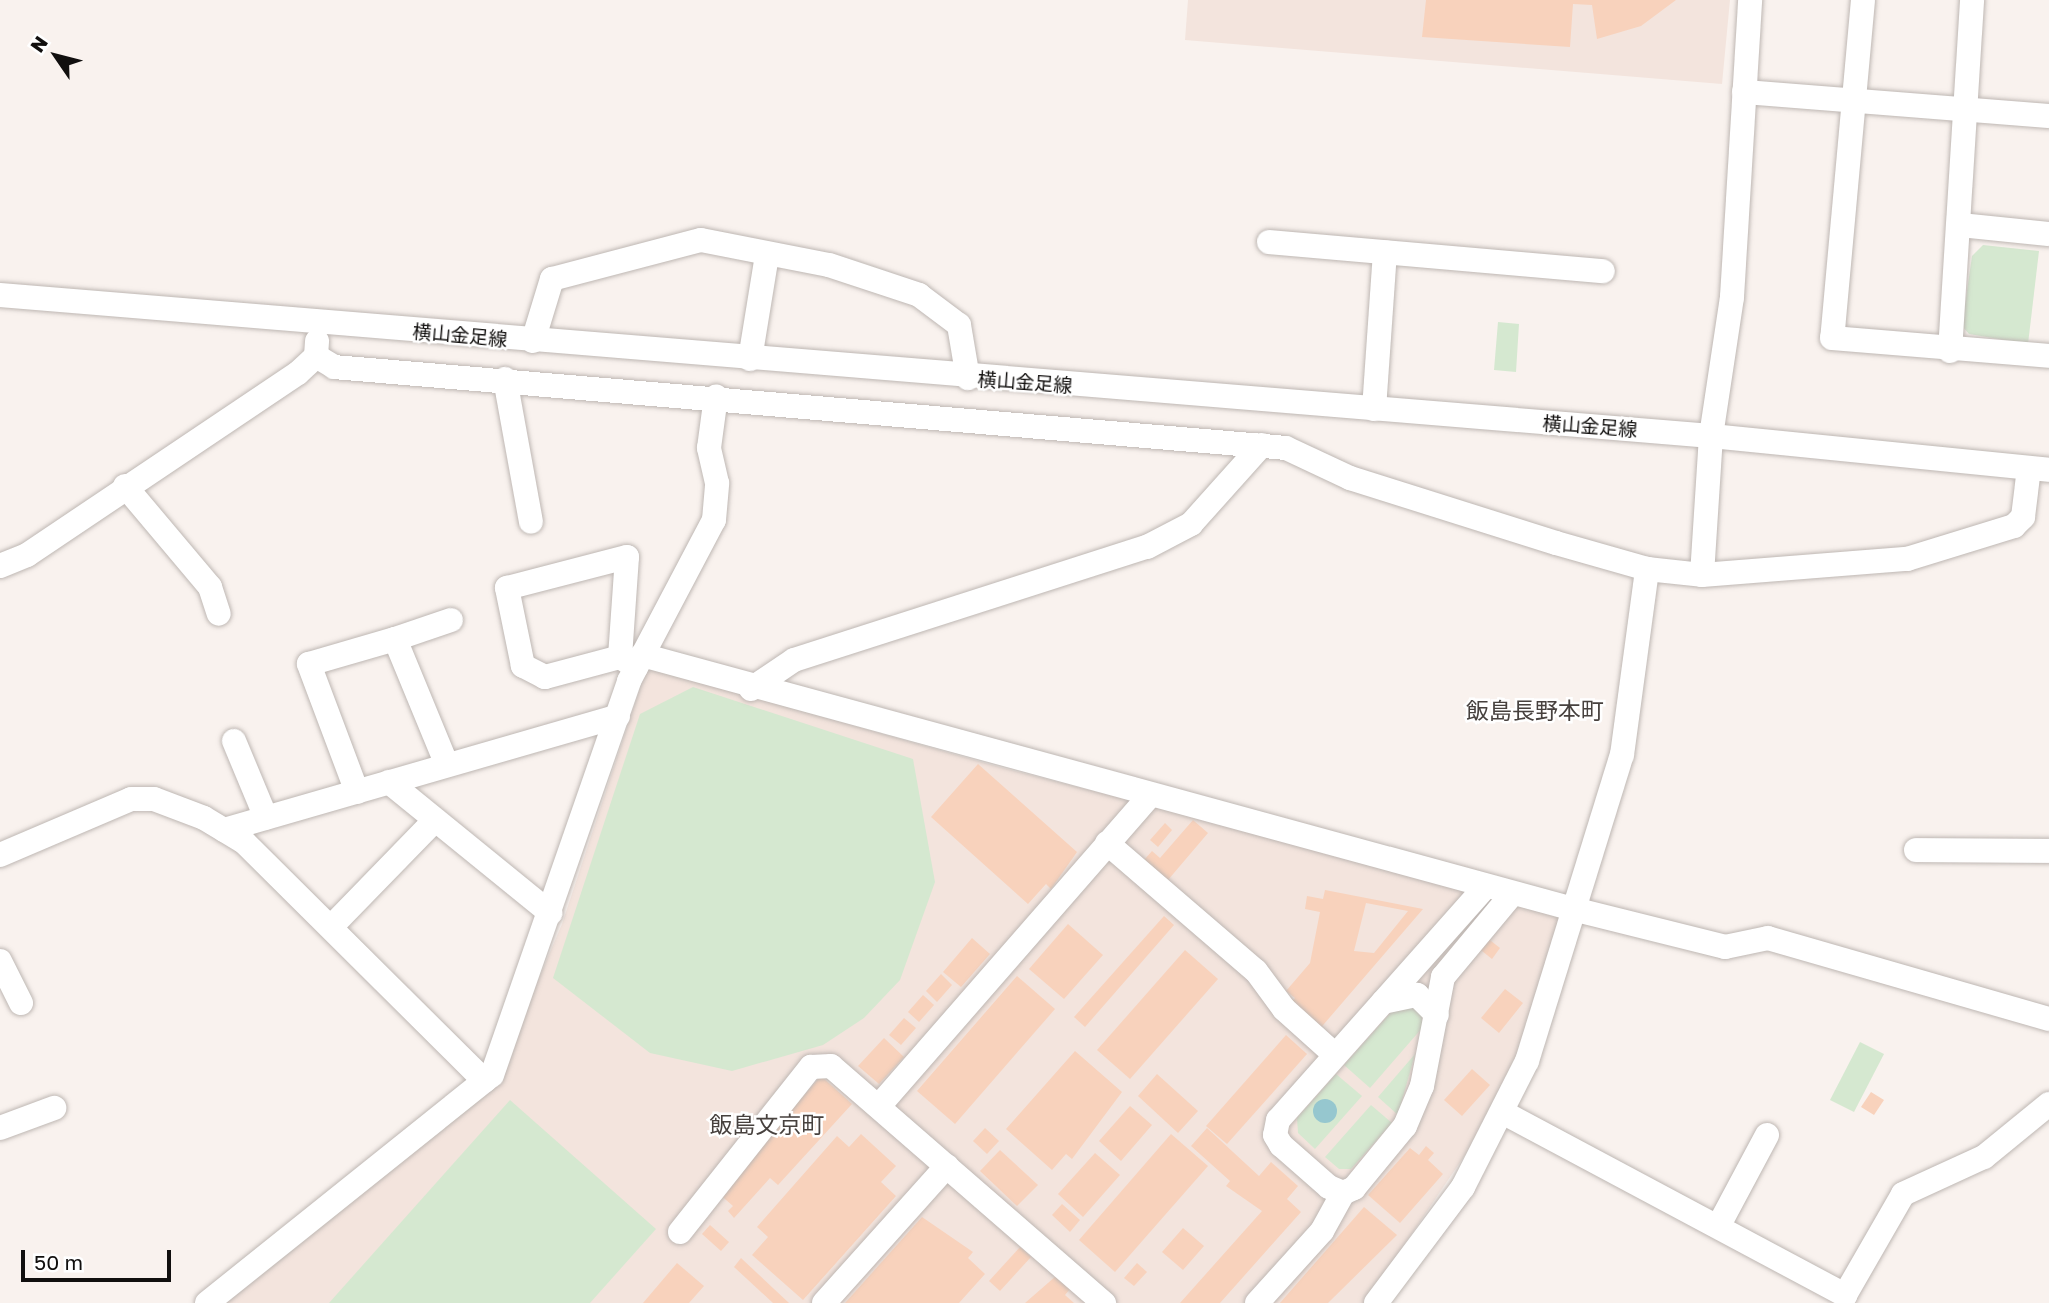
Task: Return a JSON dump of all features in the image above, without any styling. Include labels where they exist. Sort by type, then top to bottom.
[{"type":"street","points":[[1702,575],[1712,436],[1732,297],[1751,0]]},
{"type":"street","points":[[1863,0],[1832,338],[1950,351],[2049,356]]},
{"type":"street","points":[[1950,351],[1972,0]]},
{"type":"street","points":[[1744,92],[2049,116]]},
{"type":"street","points":[[1960,225],[2049,234]]},
{"type":"street","points":[[533,341],[552,279],[701,240],[829,265],[919,295],[959,325],[968,378]]},
{"type":"street","points":[[1269,242],[1603,271]]},
{"type":"street","points":[[1374,410],[1385,252]]},
{"type":"street","points":[[750,359],[767,254]]},
{"type":"street","name":"横山金足線","points":[[0,295],[968,378],[1712,436],[2039,469]]},
{"type":"street","points":[[316,356],[319,323]]},
{"type":"street","points":[[316,356],[334,367],[716,396],[1286,448],[1350,478],[1647,569],[1702,575],[1907,559],[2014,526],[2023,517],[2039,469]]},
{"type":"street","points":[[0,566],[27,555],[316,356]]},
{"type":"street","points":[[505,379],[531,522]]},
{"type":"street","points":[[207,1303],[485,1081],[550,913],[618,716],[633,660],[714,520],[717,483],[709,448],[716,396]]},
{"type":"street","points":[[751,689],[793,660],[1147,547],[1191,524],[1262,445]]},
{"type":"street","points":[[125,486],[210,587],[219,614]]},
{"type":"street","points":[[633,660],[627,556],[507,589],[523,666],[545,677],[633,660],[751,689],[1577,910],[1725,947],[1768,938],[2049,1019]]},
{"type":"street","points":[[1376,1303],[1463,1187],[1504,1114],[1577,910],[1622,755],[1647,569]]},
{"type":"street","points":[[357,792],[309,664],[452,620]]},
{"type":"street","points":[[395,639],[447,765]]},
{"type":"street","points":[[224,830],[618,716]]},
{"type":"street","points":[[234,741],[266,818]]},
{"type":"street","points":[[389,782],[550,913]]},
{"type":"street","points":[[879,1106],[1149,796]]},
{"type":"street","points":[[0,855],[131,799],[154,799],[224,830],[331,928],[485,1081]]},
{"type":"street","points":[[331,928],[435,820]]},
{"type":"street","points":[[1107,843],[1256,971],[1284,1009],[1335,1055]]},
{"type":"street","points":[[1916,850],[2049,851]]},
{"type":"street","points":[[1343,1193],[1275,1135],[1278,1120],[1486,886]]},
{"type":"street","points":[[1257,1303],[1322,1231],[1343,1193],[1405,1126],[1422,1086],[1452,960],[1513,893]]},
{"type":"street","points":[[0,961],[21,1003]]},
{"type":"street","points":[[1382,1002],[1416,995],[1437,1015]]},
{"type":"street","points":[[680,1232],[811,1067],[831,1066],[1104,1303]]},
{"type":"street","points":[[1504,1114],[1719,1225],[1845,1296],[1903,1194],[1984,1157],[2049,1104]]},
{"type":"street","points":[[0,1128],[54,1108]]},
{"type":"street","points":[[1719,1225],[1767,1135]]},
{"type":"street","points":[[824,1303],[947,1166]]},
{"type":"shaded area","points":[[1188,0],[1730,0],[1722,84],[1185,40]]},
{"type":"shaded area","points":[[647,667],[1003,768],[1570,913],[1498,1106],[1365,1303],[217,1303],[496,1079],[562,924]]},
{"type":"green space","points":[[1983,245],[2039,251],[2028,344],[1969,334],[1962,326],[1972,256]]},
{"type":"green space","points":[[1498,322],[1519,324],[1516,372],[1494,370]]},
{"type":"green space","points":[[693,687],[913,759],[935,882],[900,980],[864,1018],[823,1045],[732,1071],[650,1053],[553,978],[640,714]]},
{"type":"green space","points":[[1412,1005],[1421,1011],[1423,1027],[1370,1088],[1344,1065],[1395,1008]]},
{"type":"green space","points":[[1860,1042],[1884,1054],[1854,1112],[1830,1100]]},
{"type":"green space","points":[[1415,1054],[1398,1115],[1378,1097]]},
{"type":"green space","points":[[1336,1074],[1362,1096],[1315,1149],[1298,1133],[1297,1118]]},
{"type":"green space","points":[[510,1100],[656,1229],[590,1303],[329,1303]]},
{"type":"green space","points":[[1371,1105],[1392,1123],[1351,1169],[1339,1169],[1325,1157]]},
{"type":"water","points":[[1325,1099],[1333,1103],[1337,1111],[1333,1119],[1325,1123],[1317,1119],[1313,1111],[1317,1103]]},
{"type":"building","points":[[1426,0],[1676,0],[1641,26],[1597,39],[1592,5],[1573,4],[1570,47],[1422,37]]},
{"type":"building","points":[[978,764],[1077,852],[1051,889],[1046,884],[1028,904],[931,817]]},
{"type":"building","points":[[1193,820],[1208,833],[1168,880],[1144,860],[1152,851],[1160,858]]},
{"type":"building","points":[[1165,823],[1172,830],[1158,847],[1150,840]]},
{"type":"building","points":[[1325,890],[1423,909],[1318,1031],[1289,1005],[1295,998],[1286,991],[1310,963],[1320,912],[1305,909],[1307,896],[1323,899]],"holes":[[[1366,903],[1408,911],[1374,953],[1354,951]]]},
{"type":"building","points":[[1164,916],[1174,925],[1085,1027],[1074,1017]]},
{"type":"building","points":[[1068,924],[1103,955],[1064,999],[1029,969]]},
{"type":"building","points":[[1486,937],[1500,948],[1492,959],[1477,947]]},
{"type":"building","points":[[972,938],[990,954],[961,987],[943,972]]},
{"type":"building","points":[[1185,950],[1218,979],[1130,1079],[1097,1050]]},
{"type":"building","points":[[941,974],[952,985],[937,1002],[926,991]]},
{"type":"building","points":[[1017,976],[1055,1009],[955,1124],[917,1091]]},
{"type":"building","points":[[1505,989],[1523,1003],[1499,1033],[1481,1018]]},
{"type":"building","points":[[923,995],[934,1005],[919,1022],[908,1012]]},
{"type":"building","points":[[904,1018],[916,1028],[901,1045],[889,1035]]},
{"type":"building","points":[[1286,1035],[1307,1054],[1227,1144],[1206,1126]]},
{"type":"building","points":[[884,1038],[904,1057],[879,1084],[858,1066]]},
{"type":"building","points":[[1075,1051],[1122,1092],[1072,1159],[1066,1154],[1052,1170],[1006,1129]]},
{"type":"building","points":[[1472,1069],[1490,1085],[1462,1116],[1444,1100]]},
{"type":"building","points":[[1157,1074],[1198,1111],[1178,1133],[1138,1096]]},
{"type":"building","points":[[821,1076],[852,1104],[778,1185],[770,1178],[734,1218],[728,1211],[733,1206],[718,1193]]},
{"type":"building","points":[[1871,1092],[1884,1100],[1874,1115],[1861,1107]]},
{"type":"building","points":[[1130,1106],[1152,1125],[1121,1161],[1099,1141]]},
{"type":"building","points":[[985,1128],[999,1141],[987,1154],[973,1141]]},
{"type":"building","points":[[1207,1128],[1259,1176],[1271,1162],[1298,1186],[1287,1199],[1301,1212],[1220,1303],[1180,1303],[1262,1211],[1226,1186],[1230,1181],[1191,1146]]},
{"type":"building","points":[[861,1134],[896,1166],[881,1182],[896,1196],[803,1300],[752,1255],[768,1237],[757,1227],[837,1136],[849,1147]]},
{"type":"building","points":[[1171,1134],[1208,1166],[1115,1272],[1079,1240]]},
{"type":"building","points":[[1426,1146],[1434,1153],[1428,1160],[1443,1174],[1400,1223],[1368,1195],[1410,1148],[1419,1155]]},
{"type":"building","points":[[1000,1150],[1038,1185],[1017,1206],[980,1171]]},
{"type":"building","points":[[1095,1153],[1120,1175],[1083,1217],[1058,1194]]},
{"type":"building","points":[[1062,1204],[1080,1220],[1070,1232],[1052,1215]]},
{"type":"building","points":[[1364,1207],[1397,1235],[1328,1303],[1280,1303]]},
{"type":"building","points":[[922,1217],[973,1252],[968,1258],[985,1274],[959,1303],[845,1303]]},
{"type":"building","points":[[710,1225],[729,1242],[721,1251],[702,1234]]},
{"type":"building","points":[[1183,1228],[1204,1246],[1183,1270],[1162,1252]]},
{"type":"building","points":[[1020,1247],[1031,1257],[1000,1291],[989,1281]]},
{"type":"building","points":[[741,1258],[789,1303],[773,1303],[734,1267]]},
{"type":"building","points":[[677,1263],[704,1286],[689,1303],[643,1303]]},
{"type":"building","points":[[1137,1263],[1147,1272],[1134,1286],[1124,1278]]},
{"type":"building","points":[[1056,1276],[1070,1289],[1065,1295],[1074,1303],[1025,1303]]},
{"type":"district","name":"飯島長野本町","points":[[1535,710]]},
{"type":"district","name":"飯島文京町","points":[[767,1124]]}]
